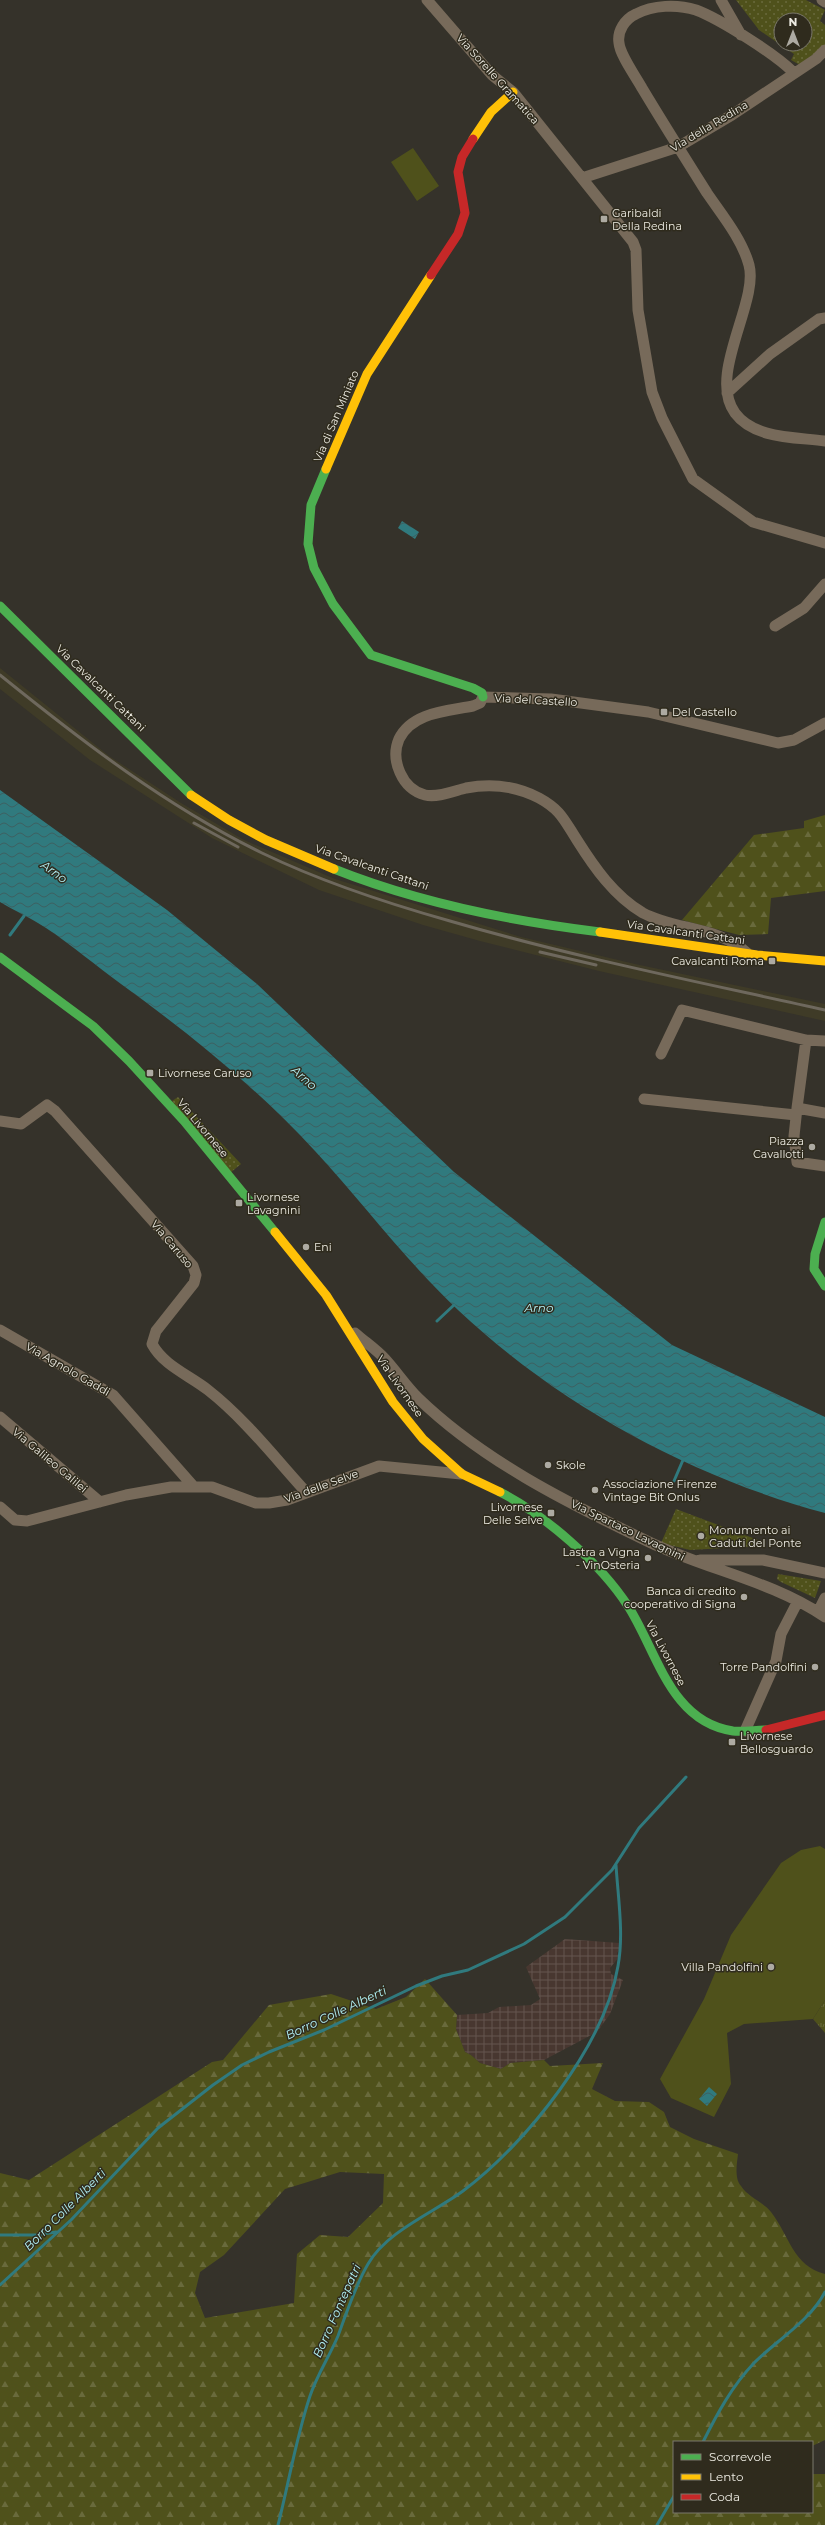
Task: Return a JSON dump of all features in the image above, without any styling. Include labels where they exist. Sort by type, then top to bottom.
[{"type":"street","name":"Via Sorelle Gramatica","points":[[427,0],[492,75],[513,92],[612,213],[633,242],[636,250],[638,310],[652,392],[662,418],[693,479],[753,522],[825,543]]},
{"type":"street","points":[[721,0],[742,36]]},
{"type":"street","points":[[793,72],[768,52],[695,10],[678,7],[645,10],[629,17],[620,30],[619,44],[629,66],[678,147],[738,240],[749,264],[749,284],[731,352],[727,393],[733,411],[744,423],[754,430],[825,441]]},
{"type":"street","name":"Via della Redina","points":[[582,178],[647,159],[678,147],[732,114],[793,72],[816,59],[825,50]]},
{"type":"street","name":"Via di San Miniato","points":[[483,697],[482,693],[473,688],[371,654],[364,648],[319,578],[310,557],[308,527],[312,505],[367,374],[458,234],[465,213],[458,172],[462,157],[491,112],[513,92]]},
{"type":"street","points":[[727,393],[770,354],[819,319],[825,318]]},
{"type":"street","points":[[775,626],[804,608],[825,584]]},
{"type":"street","name":"Via Cavalcanti Cattani","points":[[0,606],[193,797],[225,820],[290,851],[361,879],[422,898],[510,919],[747,953],[825,961]]},
{"type":"street","name":"Via del Castello","points":[[747,953],[732,942],[644,913],[615,891],[592,861],[561,813],[524,791],[508,786],[491,786],[425,795],[413,789],[403,779],[397,766],[396,752],[399,739],[407,727],[418,719],[431,714],[480,703],[483,697],[551,699],[648,712],[778,743],[794,740],[825,723]]},
{"type":"street","name":"Via Livornese","points":[[0,957],[93,1026],[129,1061],[188,1127],[326,1295],[393,1402],[423,1439],[462,1474],[523,1504],[564,1537],[602,1572],[628,1606],[669,1686],[681,1702],[710,1724],[724,1730],[766,1730],[825,1715]]},
{"type":"street","points":[[661,1054],[682,1010],[806,1040],[825,1041]]},
{"type":"street","points":[[806,1040],[794,1136],[797,1162],[825,1166]]},
{"type":"street","points":[[644,1099],[796,1112],[825,1112]]},
{"type":"street","name":"Via Caruso","points":[[0,1121],[21,1124],[47,1105],[55,1111],[193,1266],[196,1275],[194,1283],[156,1331],[152,1344],[158,1356],[208,1390],[230,1410],[306,1492]]},
{"type":"street","points":[[825,1222],[815,1254],[814,1269],[825,1286]]},
{"type":"street","name":"Via Spartaco Lavagnini","points":[[346,1325],[384,1358],[418,1398],[470,1440],[557,1496],[645,1541],[689,1560],[735,1573],[798,1601],[822,1614]]},
{"type":"street","name":"Via Agnolo Gaddi","points":[[0,1330],[113,1395],[194,1487]]},
{"type":"street","name":"Via Galileo Galilei","points":[[0,1417],[100,1502]]},
{"type":"street","name":"Via delle Selve","points":[[0,1507],[15,1520],[27,1521],[151,1490],[194,1487],[223,1490],[256,1503],[287,1500],[379,1466],[462,1474]]},
{"type":"street","points":[[689,1560],[763,1560],[825,1573]]},
{"type":"street","points":[[822,1614],[825,1598]]},
{"type":"street","points":[[745,1731],[776,1661],[781,1634],[798,1601]]},
{"type":"shaded area","points":[[0,668],[109,756],[181,803],[244,840],[335,879],[521,937],[635,964],[825,1004],[825,1021],[599,971],[480,941],[423,925],[319,890],[212,838],[90,760],[0,689]]},
{"type":"shaded area","points":[[565,1939],[619,1943],[621,1948],[617,1953],[619,1957],[610,1968],[611,1974],[623,1980],[610,2014],[597,2032],[544,2060],[510,2063],[501,2069],[480,2063],[465,2052],[456,2029],[457,2015],[488,2013],[499,2007],[531,2005],[540,1999],[526,1967]]},
{"type":"green space","points":[[736,0],[806,0],[825,10],[820,21],[825,25],[825,45],[800,65],[791,60],[794,54],[791,52],[813,52],[813,12],[773,12],[773,40],[759,30]]},
{"type":"green space","points":[[413,148],[439,186],[417,201],[391,162]]},
{"type":"green space","points":[[825,815],[825,891],[771,898],[768,934],[739,935],[682,920],[754,835],[804,828],[804,821]]},
{"type":"green space","points":[[178,1097],[241,1164],[230,1173],[172,1101]]},
{"type":"green space","points":[[676,1509],[766,1543],[761,1546],[690,1550],[661,1543]]},
{"type":"green space","points":[[778,1574],[821,1581],[815,1598],[781,1582],[777,1579]]},
{"type":"green space","name":"Villa Pandolfini","points":[[820,1846],[825,1849],[825,2000],[813,2019],[744,2024],[727,2033],[731,2084],[714,2117],[671,2098],[660,2079],[704,1999],[731,1935],[781,1863],[801,1850]]},
{"type":"green space","points":[[425,1979],[457,2015],[456,2029],[465,2052],[480,2063],[501,2069],[510,2063],[544,2060],[550,2066],[603,2063],[592,2089],[615,2101],[649,2102],[664,2112],[670,2127],[694,2139],[738,2154],[737,2179],[741,2186],[771,2212],[799,2257],[814,2270],[825,2274],[825,2440],[813,2446],[813,2441],[673,2441],[673,2513],[813,2513],[813,2474],[825,2474],[825,2525],[0,2525],[0,2173],[29,2180],[212,2062],[223,2060],[269,2005],[331,1994],[376,2009],[406,1997]],"holes":[[[340,2172],[384,2174],[383,2203],[348,2237],[320,2235],[297,2254],[294,2303],[205,2318],[195,2293],[200,2272],[224,2255],[285,2189]]]},
{"type":"green space","points":[[825,2000],[825,2033],[813,2019]]},
{"type":"water","points":[[402,521],[419,532],[415,539],[398,528]]},
{"type":"water","name":"Arno","points":[[0,790],[167,910],[257,984],[454,1172],[672,1345],[825,1417],[825,1513],[775,1498],[725,1479],[677,1458],[629,1434],[539,1377],[497,1345],[458,1310],[420,1272],[315,1151],[270,1105],[172,1022],[65,941],[40,924],[0,902]]},
{"type":"water","points":[[709,2087],[717,2094],[707,2106],[699,2099]]},
{"type":"waterway","points":[[10,935],[24,916]]},
{"type":"waterway","points":[[437,1321],[454,1305]]},
{"type":"waterway","points":[[674,1481],[683,1460]]},
{"type":"waterway","name":"Borro Colle Alberti","points":[[0,2285],[71,2220],[158,2128],[213,2085],[242,2065],[269,2052],[324,2030],[416,1986],[442,1976],[468,1970],[524,1944],[565,1917],[612,1870],[639,1828],[686,1777]]},
{"type":"waterway","name":"Borro Fontepatri","points":[[278,2525],[310,2396],[338,2336],[355,2290],[368,2264],[376,2252],[398,2232],[463,2191],[512,2147],[536,2120],[559,2090],[580,2060],[597,2028],[610,1996],[620,1954],[620,1916],[616,1865]]},
{"type":"waterway","points":[[0,2235],[36,2235],[56,2232]]},
{"type":"waterway","points":[[704,2441],[726,2401],[746,2372],[811,2312],[825,2292]]},
{"type":"waterway","points":[[657,2525],[673,2498]]},
{"type":"railway","points":[[0,675],[126,772],[192,815],[262,853],[331,883],[426,914],[496,934],[636,968],[825,1010]]},
{"type":"railway","points":[[194,823],[238,847]]},
{"type":"railway","points":[[540,952],[596,965]]},
{"type":"traffic: fast","points":[[326,469],[311,505],[308,544],[314,568],[333,604],[371,655],[473,688],[482,693],[483,697]]},
{"type":"traffic: fast","points":[[0,606],[191,795]]},
{"type":"traffic: fast","points":[[334,869],[399,892],[465,909],[566,928],[600,932]]},
{"type":"traffic: fast","points":[[0,957],[93,1026],[129,1061],[184,1121],[275,1232]]},
{"type":"traffic: fast","points":[[825,1222],[815,1254],[814,1269],[825,1286]]},
{"type":"traffic: fast","points":[[500,1492],[535,1513],[553,1527],[603,1573],[628,1606],[668,1682],[680,1699],[694,1714],[712,1725],[733,1731],[766,1730]]},
{"type":"traffic: slow","points":[[473,139],[491,112],[513,92]]},
{"type":"traffic: slow","points":[[326,469],[367,374],[431,275]]},
{"type":"traffic: slow","points":[[191,795],[229,820],[266,840],[334,869]]},
{"type":"traffic: slow","points":[[600,932],[757,955],[825,961]]},
{"type":"traffic: slow","points":[[275,1232],[326,1295],[393,1402],[423,1439],[462,1474],[500,1492]]},
{"type":"traffic: jam","points":[[431,275],[458,234],[465,213],[458,172],[462,157],[473,139]]},
{"type":"traffic: jam","points":[[766,1730],[825,1715]]},
{"type":"place","name":"Garibaldi Della Redina","points":[[604,219]]},
{"type":"place","name":"Del Castello","points":[[664,712]]},
{"type":"place","name":"Cavalcanti Roma","points":[[772,961]]},
{"type":"place","name":"Livornese Caruso","points":[[150,1073]]},
{"type":"place","name":"Piazza Cavallotti","points":[[812,1147]]},
{"type":"place","name":"Livornese Lavagnini","points":[[239,1203]]},
{"type":"place","name":"Eni","points":[[306,1247]]},
{"type":"place","name":"Skole","points":[[548,1465]]},
{"type":"place","name":"Associazione Firenze Vintage Bit Onlus","points":[[595,1490]]},
{"type":"place","name":"Livornese Delle Selve","points":[[551,1513]]},
{"type":"place","name":"Monumento ai Caduti del Ponte","points":[[701,1536]]},
{"type":"place","name":"Lastra a Vigna - VinOsteria","points":[[648,1558]]},
{"type":"place","name":"Banca di credito cooperativo di Signa","points":[[744,1597]]},
{"type":"place","name":"Torre Pandolfini","points":[[815,1667]]},
{"type":"place","name":"Livornese Bellosguardo","points":[[732,1742]]},
{"type":"place","name":"Villa Pandolfini","points":[[771,1967]]}]
